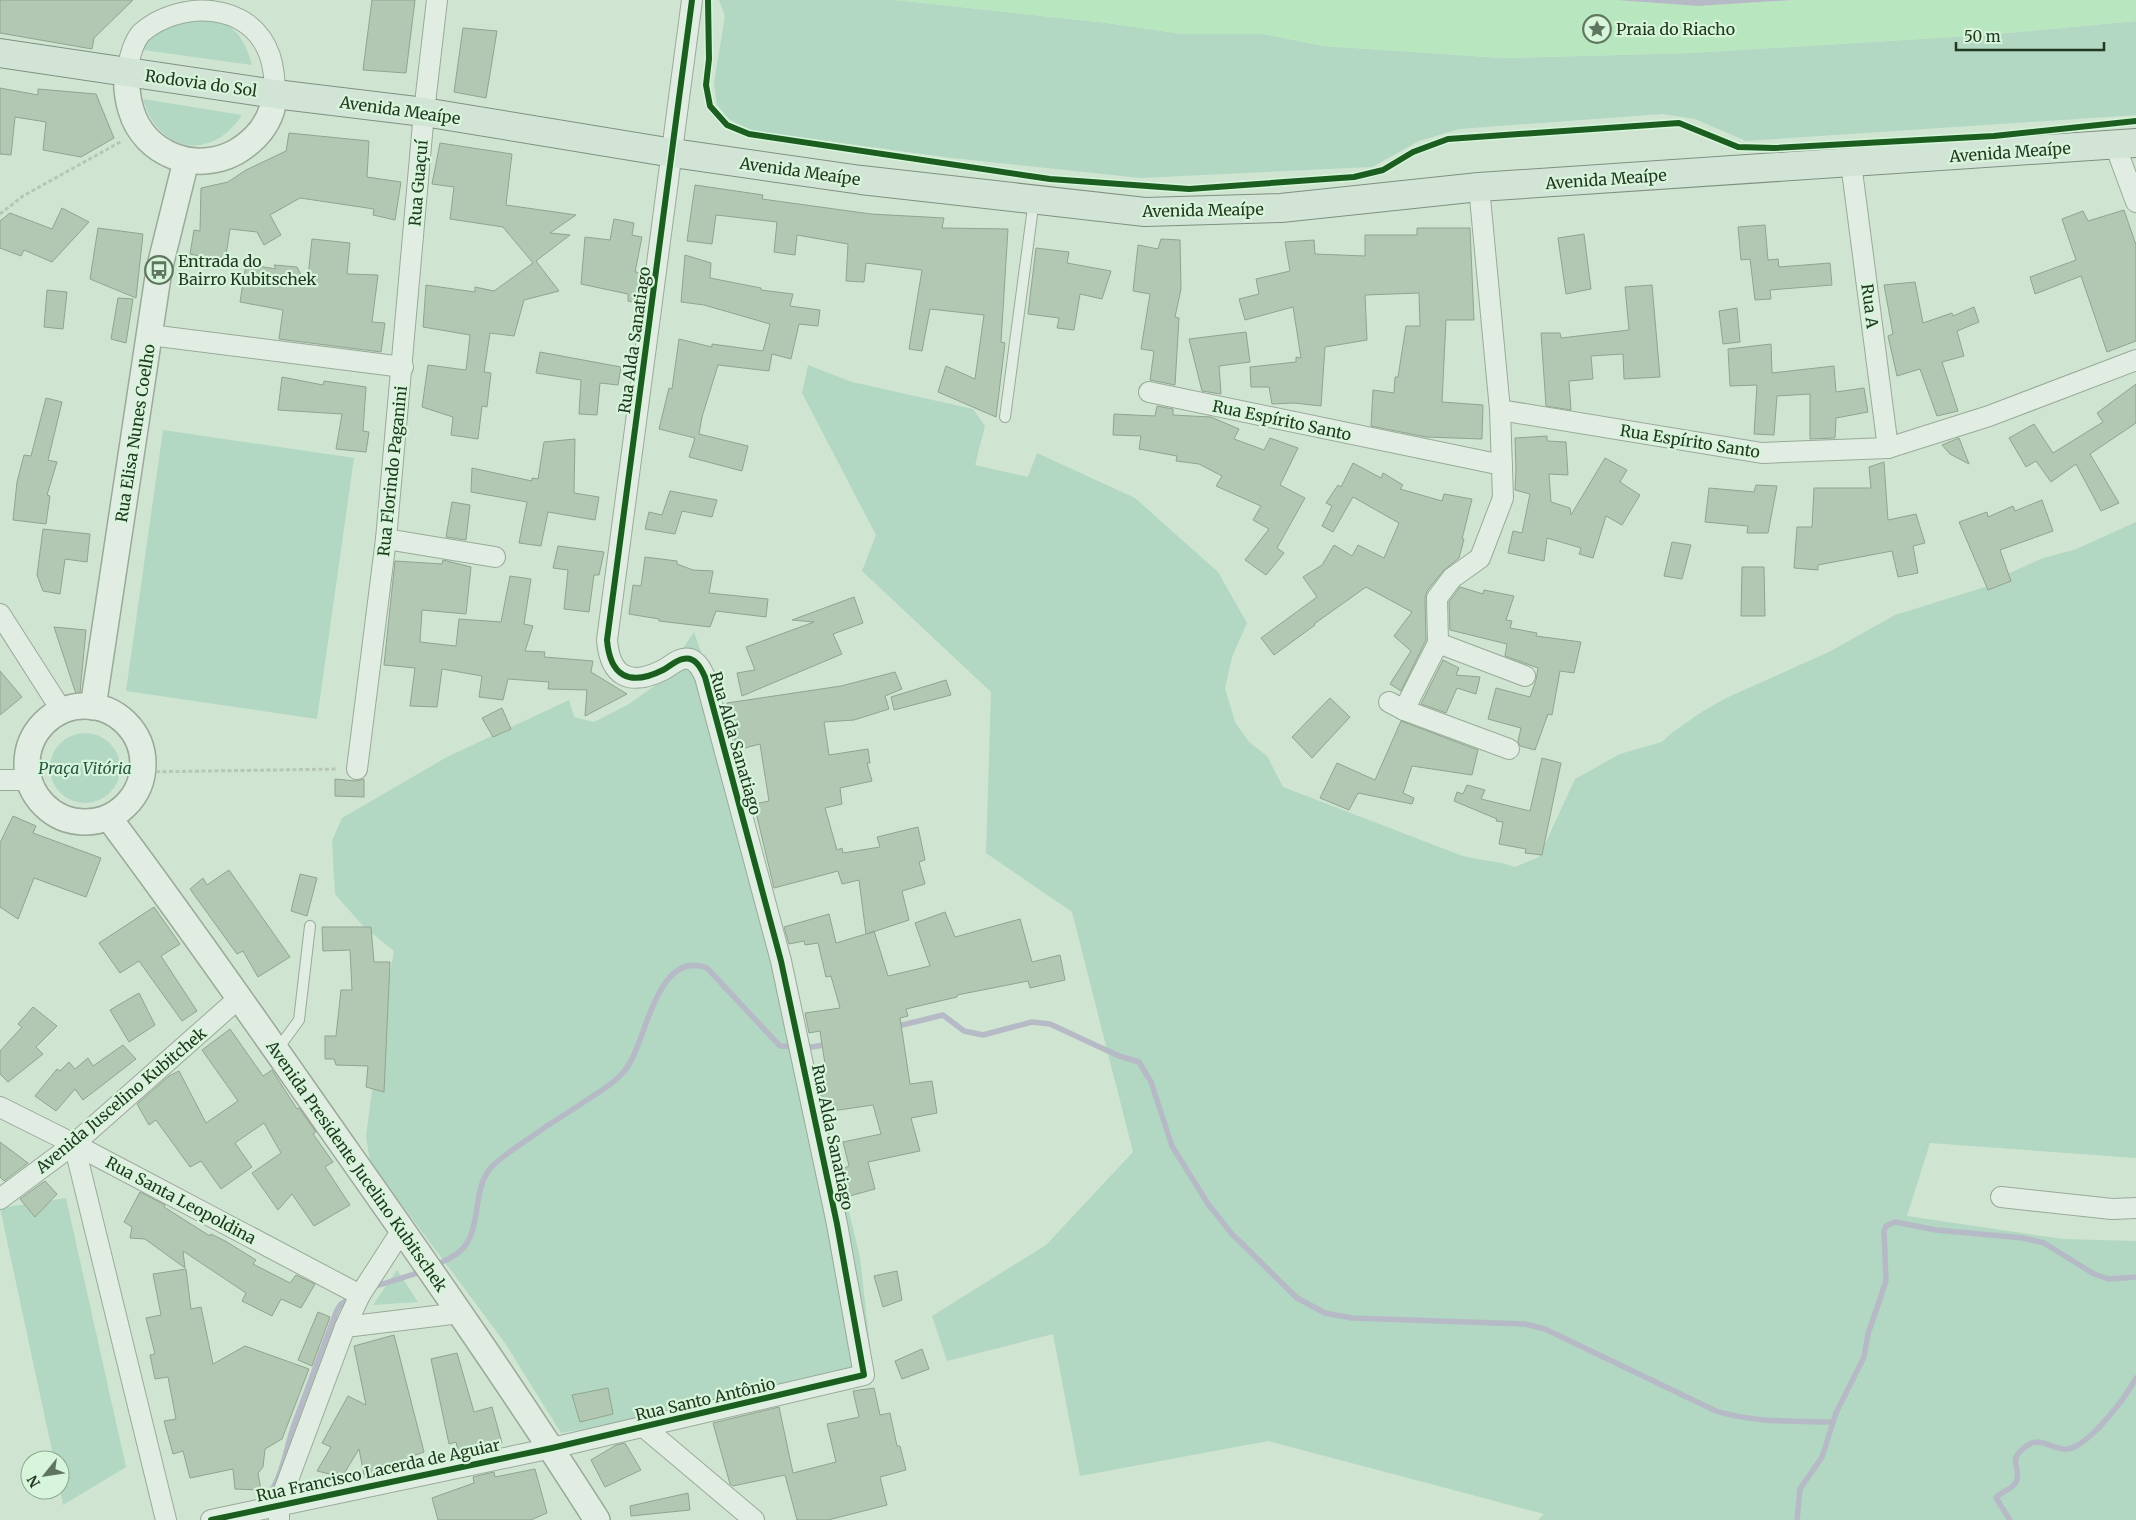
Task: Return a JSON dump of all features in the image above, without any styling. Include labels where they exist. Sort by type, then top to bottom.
[{"type":"main road","name":"Rodovia do Sol","points":[[0,53],[274,94]]},
{"type":"main road","name":"Avenida Meaípe","points":[[274,94],[424,112],[673,153],[861,180],[1145,212],[1281,208],[1480,187],[2126,144]]},
{"type":"street","name":"Rua Guaçuí","points":[[402,367],[424,112],[437,0]]},
{"type":"street","name":"Rua Alda Sanatiago","points":[[692,0],[607,640],[609,655],[622,676],[634,679],[648,677],[683,658],[693,660],[705,677],[781,961],[837,1224],[864,1375]]},
{"type":"street","points":[[213,2],[231,10],[248,22],[261,36],[270,54],[275,74],[274,94],[270,114],[260,132],[245,146],[227,157],[207,162],[186,161],[168,155],[153,144],[141,130],[131,112],[126,92],[127,72],[131,52],[140,34],[154,19],[172,9],[192,4],[213,2]]},
{"type":"street","points":[[2126,144],[2136,202]]},
{"type":"street","name":"Rua Elisa Nunes Coelho","points":[[93,707],[159,270],[186,161]]},
{"type":"street","name":"Rua A","points":[[1851,163],[1888,448]]},
{"type":"street","points":[[1480,187],[1500,410],[1503,498],[1480,558],[1452,578],[1436,598],[1438,643],[1396,706],[1509,749]]},
{"type":"street","name":"Rua Florindo Paganini","points":[[150,335],[402,367],[386,540],[357,769]]},
{"type":"street","name":"Rua Espírito Santo","points":[[1500,410],[1762,453],[1888,448],[1989,416],[2136,360]]},
{"type":"street","name":"Rua Espírito Santo","points":[[1150,392],[1502,465]]},
{"type":"street","points":[[386,540],[495,557]]},
{"type":"street","points":[[0,614],[62,711]]},
{"type":"street","points":[[1438,643],[1525,676]]},
{"type":"street","points":[[82,706],[93,707],[111,712],[125,722],[136,736],[143,754],[143,772],[137,791],[126,807],[109,818],[90,823],[70,821],[52,812],[38,798],[30,780],[28,762],[31,744],[40,728],[56,714],[82,706]]},
{"type":"street","points":[[0,780],[30,780]]},
{"type":"street","name":"Avenida Presidente Jucelino Kubitschek","points":[[109,818],[163,890],[460,1313],[552,1448],[597,1520]]},
{"type":"street","name":"Avenida Juscelino Kubitchek","points":[[0,1199],[74,1144],[239,998]]},
{"type":"street","name":"Rua Santa Leopoldina","points":[[0,1107],[360,1295]]},
{"type":"street","points":[[74,1144],[166,1520]]},
{"type":"street","points":[[2001,1197],[2112,1209],[2136,1208]]},
{"type":"street","points":[[279,1512],[346,1327],[360,1295],[402,1230]]},
{"type":"street","points":[[346,1327],[460,1313]]},
{"type":"street","name":"Rua Santo Antônio","points":[[552,1448],[645,1428],[864,1375]]},
{"type":"street","name":"Rua Santo Antônio","points":[[645,1428],[754,1520]]},
{"type":"street","name":"Rua Francisco Lacerda de Aguiar","points":[[211,1520],[279,1512],[552,1448]]},
{"type":"lane","points":[[1006,416],[1034,199]]},
{"type":"lane","points":[[277,1051],[299,1020],[310,926]]},
{"type":"path","points":[[0,214],[23,196],[141,130]]},
{"type":"path","points":[[143,772],[357,769]]},
{"type":"green space","points":[[719,0],[895,0],[1107,23],[1182,34],[1264,34],[1324,46],[1503,58],[1691,53],[1985,35],[2136,21],[2136,115],[1746,141],[1695,119],[1662,114],[1459,129],[1419,141],[1372,167],[1141,178],[952,158],[753,131],[730,120],[717,105],[714,83],[725,16]]},
{"type":"green space","points":[[219,18],[232,28],[240,38],[247,49],[252,65],[136,49],[162,19]]},
{"type":"green space","points":[[143,99],[242,115],[229,130],[216,140],[201,145],[187,145],[173,140],[160,131],[150,117]]},
{"type":"green space","points":[[808,365],[852,382],[973,409],[985,426],[975,465],[1028,477],[1037,453],[1135,498],[1218,572],[1247,623],[1232,657],[1225,688],[1235,722],[1249,742],[1267,756],[1283,787],[1460,855],[1515,867],[1539,857],[1575,779],[1620,754],[1662,742],[1700,713],[1726,698],[1829,652],[1895,615],[1998,583],[2010,573],[2043,558],[2074,550],[2136,522],[2136,1158],[1930,1143],[1907,1216],[2063,1239],[2136,1241],[2136,1520],[1538,1520],[1544,1514],[1268,1441],[1080,1476],[1053,1334],[947,1361],[932,1316],[1046,1245],[1133,1152],[1072,912],[986,853],[991,692],[862,571],[876,535],[802,393]]},
{"type":"green space","points":[[163,430],[354,458],[317,719],[126,691]]},
{"type":"green space","points":[[694,632],[727,726],[851,1220],[860,1258],[873,1373],[815,1388],[561,1433],[505,1343],[370,1162],[366,1136],[383,1010],[394,951],[363,926],[335,894],[332,841],[342,818],[447,757],[569,700],[574,717],[594,722],[629,704],[661,681]]},
{"type":"green space","name":"Praça Vitória","points":[[85,733],[98,736],[110,743],[117,755],[120,768],[117,781],[110,793],[98,800],[85,803],[72,800],[60,793],[53,781],[50,768],[53,755],[60,743],[72,736]]},
{"type":"green space","points":[[66,1198],[126,1467],[63,1505],[62,1500],[70,1500],[70,1450],[52,1450],[0,1208]]},
{"type":"green space","points":[[397,1270],[418,1302],[373,1305]]},
{"type":"sand","name":"Praia do Riacho","points":[[895,0],[1616,0],[1698,6],[1793,0],[2136,0],[2136,21],[1985,35],[1691,53],[1503,58],[1324,46],[1264,34],[1182,34],[1107,23]]},
{"type":"shaded area","points":[[1616,0],[1793,0],[1698,6]]},
{"type":"building","points":[[0,0],[133,0],[94,38],[92,49],[0,33]]},
{"type":"building","points":[[372,0],[415,0],[406,73],[363,70]]},
{"type":"building","points":[[463,28],[497,31],[486,98],[454,92]]},
{"type":"building","points":[[0,88],[38,95],[38,89],[96,94],[114,138],[81,157],[43,150],[46,122],[15,117],[11,155],[0,154]]},
{"type":"building","points":[[289,133],[369,141],[367,177],[401,182],[395,220],[373,215],[374,209],[300,198],[270,215],[281,235],[264,245],[257,232],[230,229],[225,262],[190,254],[194,230],[200,231],[201,188],[228,182],[246,170],[286,151]]},
{"type":"building","points":[[440,143],[512,154],[506,205],[576,215],[550,233],[570,235],[536,261],[559,291],[524,300],[514,336],[490,333],[484,372],[491,373],[487,407],[482,406],[478,439],[451,435],[453,417],[422,407],[428,365],[466,370],[470,335],[423,327],[426,285],[475,292],[475,287],[494,291],[533,263],[503,227],[450,219],[454,187],[432,184]]},
{"type":"building","points":[[695,185],[763,195],[762,199],[871,214],[944,218],[942,228],[1008,229],[1001,342],[1005,343],[996,417],[938,392],[946,366],[975,379],[984,315],[930,309],[922,351],[909,349],[922,270],[866,263],[864,282],[846,281],[848,244],[797,235],[795,255],[774,252],[777,222],[716,215],[712,244],[687,241]]},
{"type":"building","points":[[62,208],[89,222],[52,262],[24,250],[21,256],[0,248],[0,221],[10,213],[52,229]]},
{"type":"building","points":[[2124,210],[2136,245],[2136,341],[2107,352],[2081,276],[2035,294],[2030,277],[2076,260],[2062,219],[2083,211],[2088,221]]},
{"type":"building","points":[[614,219],[634,223],[632,235],[642,237],[635,272],[644,273],[640,304],[628,301],[628,294],[581,284],[585,237],[610,240]]},
{"type":"building","points":[[1765,225],[1768,260],[1778,259],[1779,267],[1830,263],[1832,285],[1770,290],[1771,299],[1755,300],[1750,259],[1741,260],[1738,227]]},
{"type":"building","points":[[98,228],[143,234],[136,298],[90,279]]},
{"type":"building","points":[[1417,228],[1470,228],[1474,320],[1446,320],[1442,402],[1483,405],[1482,439],[1426,437],[1371,426],[1373,390],[1394,393],[1395,377],[1398,377],[1406,326],[1420,326],[1419,293],[1365,295],[1367,340],[1325,347],[1321,406],[1294,403],[1272,404],[1269,387],[1251,387],[1250,367],[1296,362],[1296,357],[1301,358],[1293,307],[1245,320],[1239,299],[1259,294],[1256,279],[1290,271],[1285,242],[1314,240],[1315,254],[1365,256],[1365,235],[1417,235]]},
{"type":"building","points":[[1584,234],[1591,289],[1566,294],[1558,238]]},
{"type":"building","points":[[312,239],[350,243],[347,274],[378,275],[372,322],[385,323],[381,352],[279,339],[283,310],[240,302],[246,264],[276,269],[274,265],[297,267],[307,286]]},
{"type":"building","points":[[1161,239],[1180,240],[1181,289],[1175,317],[1179,318],[1175,385],[1150,380],[1154,351],[1141,349],[1150,294],[1133,291],[1138,245],[1158,249]]},
{"type":"building","points":[[1036,248],[1069,252],[1067,263],[1111,271],[1102,299],[1080,294],[1074,330],[1057,328],[1059,318],[1028,314]]},
{"type":"building","points":[[685,255],[711,263],[710,278],[761,288],[761,290],[793,294],[790,306],[820,310],[818,326],[799,324],[791,359],[772,354],[769,371],[718,365],[702,417],[699,434],[748,446],[742,471],[689,457],[695,438],[659,429],[669,388],[672,389],[679,339],[712,347],[712,344],[763,351],[770,324],[704,305],[681,302]]},
{"type":"building","points":[[1915,282],[1923,323],[1952,313],[1953,316],[1974,307],[1979,322],[1957,331],[1964,356],[1942,362],[1958,411],[1937,416],[1920,369],[1897,376],[1888,336],[1893,334],[1884,285]]},
{"type":"building","points":[[1652,285],[1660,377],[1624,379],[1623,354],[1591,356],[1593,379],[1569,381],[1571,410],[1546,406],[1541,333],[1560,333],[1561,338],[1629,330],[1625,287]]},
{"type":"building","points":[[47,290],[67,292],[63,329],[44,327]]},
{"type":"building","points":[[118,298],[133,299],[126,343],[111,339]]},
{"type":"building","points":[[1737,308],[1740,342],[1723,344],[1719,311]]},
{"type":"building","points":[[1246,332],[1250,362],[1219,366],[1221,394],[1202,391],[1189,339]]},
{"type":"building","points":[[1771,344],[1772,373],[1834,366],[1836,392],[1864,388],[1868,412],[1836,418],[1835,438],[1810,439],[1810,394],[1777,396],[1774,435],[1754,434],[1757,385],[1730,386],[1728,349]]},
{"type":"building","points":[[540,352],[621,367],[618,385],[600,383],[597,415],[579,414],[581,380],[536,373]]},
{"type":"building","points":[[282,377],[323,385],[324,381],[366,387],[363,431],[369,432],[366,452],[336,449],[342,414],[278,410]]},
{"type":"building","points":[[2136,384],[2136,423],[2090,454],[2119,503],[2101,511],[2076,464],[2051,482],[2036,461],[2026,467],[2009,438],[2034,424],[2053,453],[2103,422],[2097,413]]},
{"type":"building","points":[[46,398],[62,402],[48,460],[57,462],[47,495],[50,496],[46,524],[13,520],[17,482],[24,455],[31,456]]},
{"type":"building","points":[[1157,406],[1173,409],[1173,415],[1211,417],[1239,429],[1234,439],[1264,450],[1270,438],[1298,448],[1280,485],[1305,498],[1277,548],[1284,553],[1266,575],[1245,560],[1269,529],[1253,520],[1261,506],[1216,486],[1222,476],[1199,464],[1176,461],[1177,456],[1139,449],[1141,436],[1113,435],[1114,414],[1155,416]]},
{"type":"building","points":[[1547,436],[1547,441],[1566,442],[1568,475],[1549,474],[1551,502],[1570,508],[1571,515],[1605,458],[1627,470],[1620,482],[1640,495],[1622,525],[1606,516],[1593,558],[1579,554],[1581,548],[1547,538],[1544,561],[1508,553],[1513,531],[1522,533],[1530,494],[1515,490],[1515,438]]},
{"type":"building","points":[[1959,438],[1969,464],[1950,454],[1942,445]]},
{"type":"building","points":[[575,439],[574,493],[599,497],[595,520],[548,512],[541,546],[519,543],[527,502],[471,492],[472,468],[532,481],[532,478],[538,479],[544,442]]},
{"type":"building","points":[[1884,462],[1888,520],[1916,514],[1925,543],[1913,546],[1918,573],[1898,577],[1892,551],[1818,565],[1818,570],[1794,568],[1797,527],[1812,527],[1814,488],[1871,488],[1869,467]]},
{"type":"building","points":[[1353,463],[1381,478],[1383,473],[1403,485],[1400,489],[1442,501],[1444,494],[1472,499],[1459,558],[1443,571],[1427,591],[1425,598],[1426,640],[1401,691],[1390,684],[1411,651],[1394,636],[1412,612],[1366,587],[1274,655],[1261,638],[1317,597],[1303,577],[1322,565],[1334,545],[1352,556],[1358,545],[1384,558],[1399,523],[1353,497],[1333,532],[1322,526],[1332,506],[1326,503],[1338,485],[1341,487]]},
{"type":"building","points":[[1756,485],[1777,486],[1768,533],[1747,533],[1748,526],[1705,522],[1709,488],[1754,492]]},
{"type":"building","points":[[670,491],[717,500],[712,517],[682,511],[675,534],[645,529],[649,512],[662,515]]},
{"type":"building","points":[[2042,500],[2053,531],[2000,550],[2011,581],[1988,590],[1959,522],[1987,512],[1988,517],[2013,506],[2015,511]]},
{"type":"building","points":[[452,502],[470,505],[466,540],[446,537]]},
{"type":"building","points":[[43,529],[90,534],[87,562],[65,559],[60,594],[43,591],[37,575]]},
{"type":"building","points":[[1672,542],[1691,545],[1682,579],[1664,576]]},
{"type":"building","points":[[558,546],[604,552],[599,575],[594,575],[589,612],[564,609],[568,570],[553,568]]},
{"type":"building","points":[[645,557],[677,561],[677,564],[693,570],[713,571],[709,593],[768,599],[766,617],[716,611],[710,627],[659,621],[659,619],[629,614],[633,585],[641,586]]},
{"type":"building","points":[[443,560],[471,567],[466,614],[422,610],[420,642],[456,646],[459,619],[501,622],[510,576],[531,579],[524,624],[533,626],[525,651],[545,652],[544,657],[593,661],[591,672],[627,694],[585,716],[587,690],[548,689],[549,682],[508,679],[503,700],[479,697],[482,676],[442,669],[437,707],[410,706],[415,668],[384,665],[395,561],[442,564]]},
{"type":"building","points":[[1742,567],[1764,567],[1765,616],[1741,616]]},
{"type":"building","points":[[1460,587],[1483,594],[1484,590],[1514,596],[1506,620],[1512,621],[1510,628],[1537,633],[1536,636],[1581,642],[1574,673],[1560,671],[1552,715],[1548,714],[1535,750],[1520,746],[1518,741],[1521,728],[1488,719],[1496,688],[1530,697],[1538,668],[1505,656],[1507,644],[1450,630],[1449,602]]},
{"type":"building","points":[[854,597],[863,623],[833,634],[842,654],[742,696],[737,673],[755,670],[746,647],[814,622],[792,620]]},
{"type":"building","points":[[54,627],[86,630],[79,703]]},
{"type":"building","points":[[1443,660],[1459,668],[1456,675],[1480,677],[1476,694],[1457,688],[1446,713],[1421,704]]},
{"type":"building","points":[[0,671],[22,697],[0,715]]},
{"type":"building","points":[[895,672],[902,689],[885,696],[889,709],[854,720],[824,722],[829,755],[868,749],[870,763],[867,763],[872,781],[840,788],[842,804],[825,808],[837,850],[842,848],[843,853],[880,847],[877,837],[918,827],[925,860],[919,862],[925,884],[902,891],[909,920],[874,932],[888,976],[930,966],[915,923],[945,912],[955,937],[1020,919],[1032,962],[1060,955],[1065,980],[1030,988],[1028,981],[957,995],[957,997],[906,1009],[908,1016],[900,1018],[910,1084],[932,1081],[937,1113],[911,1118],[920,1151],[868,1162],[875,1189],[846,1197],[838,1171],[849,1166],[843,1142],[881,1134],[873,1105],[825,1112],[816,1066],[825,1064],[820,1031],[809,1033],[805,1013],[840,1008],[831,976],[826,977],[818,943],[805,945],[804,941],[789,944],[784,927],[829,914],[836,943],[866,934],[859,880],[842,884],[838,871],[774,888],[754,804],[769,801],[760,744],[737,750],[727,703],[841,686]]},
{"type":"building","points":[[946,680],[951,695],[894,710],[891,697]]},
{"type":"building","points":[[1330,698],[1350,717],[1312,758],[1292,737]]},
{"type":"building","points":[[502,708],[511,729],[493,737],[482,718]]},
{"type":"building","points":[[1401,721],[1478,750],[1472,775],[1412,766],[1403,793],[1414,798],[1412,804],[1358,793],[1349,810],[1320,798],[1337,763],[1375,780]]},
{"type":"building","points":[[1542,758],[1561,763],[1542,855],[1525,853],[1526,849],[1499,844],[1503,822],[1496,821],[1497,819],[1454,801],[1457,792],[1463,794],[1467,785],[1485,790],[1481,799],[1530,811]]},
{"type":"building","points":[[335,779],[356,781],[364,779],[364,797],[335,796]]},
{"type":"building","points":[[13,816],[36,826],[33,833],[101,858],[86,897],[34,878],[18,919],[0,907],[0,843]]},
{"type":"building","points":[[229,870],[290,957],[258,977],[243,951],[237,954],[190,889],[203,878],[207,885]]},
{"type":"building","points":[[300,874],[317,878],[307,916],[291,911]]},
{"type":"building","points":[[154,907],[180,944],[161,956],[197,1011],[182,1021],[139,961],[120,973],[99,943]]},
{"type":"building","points":[[322,927],[371,927],[374,962],[390,962],[384,1092],[366,1087],[368,1066],[336,1065],[334,1059],[325,1059],[325,1036],[336,1036],[341,990],[352,990],[350,950],[323,951]]},
{"type":"building","points":[[139,993],[155,1025],[129,1042],[110,1010]]},
{"type":"building","points":[[33,1007],[57,1026],[36,1047],[43,1054],[8,1082],[0,1074],[0,1051],[22,1027],[18,1024]]},
{"type":"building","points":[[230,1029],[263,1076],[272,1070],[297,1109],[299,1108],[316,1132],[313,1134],[333,1162],[325,1167],[350,1205],[314,1226],[292,1194],[278,1210],[252,1173],[281,1153],[264,1123],[235,1143],[252,1167],[221,1189],[201,1161],[190,1167],[156,1120],[149,1125],[137,1104],[169,1076],[179,1071],[206,1123],[238,1101],[202,1050]]},
{"type":"building","points":[[123,1045],[136,1059],[83,1100],[75,1089],[56,1111],[35,1096],[57,1069],[60,1071],[69,1062],[75,1069],[88,1058],[93,1066]]},
{"type":"building","points":[[0,1142],[28,1163],[4,1181],[0,1177]]},
{"type":"building","points":[[45,1181],[57,1194],[35,1217],[20,1199]]},
{"type":"building","points":[[140,1192],[165,1205],[164,1207],[210,1236],[211,1234],[227,1242],[256,1260],[253,1264],[290,1283],[296,1275],[315,1284],[301,1308],[281,1299],[272,1316],[242,1301],[246,1293],[183,1251],[185,1268],[145,1239],[130,1238],[132,1227],[124,1222]]},
{"type":"building","points":[[186,1269],[191,1309],[201,1307],[213,1364],[245,1346],[309,1369],[282,1439],[265,1449],[263,1467],[258,1473],[261,1490],[235,1489],[233,1469],[190,1478],[183,1451],[173,1454],[164,1421],[176,1419],[168,1377],[155,1379],[150,1355],[155,1354],[146,1318],[161,1315],[153,1274]]},
{"type":"building","points":[[897,1271],[902,1300],[883,1307],[874,1276]]},
{"type":"building","points":[[318,1312],[330,1317],[312,1366],[298,1360]]},
{"type":"building","points":[[394,1335],[424,1452],[410,1457],[412,1465],[364,1475],[359,1449],[342,1477],[317,1471],[331,1447],[322,1443],[348,1396],[366,1405],[354,1346]]},
{"type":"building","points":[[922,1349],[929,1369],[902,1379],[895,1361]]},
{"type":"building","points":[[457,1353],[474,1412],[492,1407],[502,1443],[487,1447],[488,1449],[459,1455],[456,1442],[449,1444],[431,1359]]},
{"type":"building","points":[[608,1388],[613,1414],[580,1422],[572,1395]]},
{"type":"building","points":[[874,1388],[880,1415],[890,1413],[897,1446],[900,1446],[906,1470],[880,1477],[887,1505],[828,1520],[797,1520],[785,1475],[733,1486],[730,1484],[713,1423],[779,1407],[793,1473],[836,1462],[827,1424],[859,1417],[853,1391]]},
{"type":"building","points":[[625,1443],[641,1470],[605,1487],[591,1460],[616,1445]]},
{"type":"building","points":[[535,1469],[547,1513],[531,1520],[438,1520],[432,1498],[474,1483],[473,1477],[494,1472],[495,1477]]},
{"type":"building","points":[[688,1493],[690,1510],[631,1516],[630,1506]]},
{"type":"waterway","points":[[435,1266],[458,1253],[466,1245],[474,1225],[480,1190],[489,1170],[501,1158],[605,1088],[618,1078],[628,1066],[656,999],[665,983],[676,971],[690,966],[707,968],[780,1046],[812,1047],[829,1044]]},
{"type":"waterway","points":[[894,1027],[943,1015],[964,1031],[983,1035],[1032,1022],[1050,1024],[1119,1056],[1139,1062],[1151,1082],[1172,1146],[1208,1204],[1232,1234],[1297,1298],[1325,1313],[1352,1318],[1525,1324],[1545,1329],[1716,1411],[1745,1418],[1833,1422]]},
{"type":"waterway","points":[[1797,1520],[1800,1489],[1822,1457],[1836,1413],[1864,1357],[1868,1334],[1886,1281],[1884,1231],[1886,1226],[1895,1222],[1936,1230],[2023,1238],[2044,1243],[2094,1274],[2109,1279],[2136,1277]]},
{"type":"waterway","points":[[373,1287],[424,1271]]},
{"type":"waterway","points":[[261,1503],[279,1476],[295,1422],[337,1310],[341,1304],[353,1296]]},
{"type":"waterway","points":[[2010,1520],[1996,1498],[2016,1482],[2018,1477],[2017,1455],[2028,1445],[2038,1442],[2063,1449],[2077,1446],[2097,1430],[2124,1397],[2136,1378]]},
{"type":"cycle path","points":[[211,1520],[552,1448],[864,1375],[837,1224],[781,961],[705,677],[702,670],[691,659],[683,659],[663,670],[640,678],[623,675],[612,662],[607,640],[692,0]]},
{"type":"cycle path","points":[[708,0],[709,59],[706,85],[710,106],[727,125],[749,134],[1050,179],[1189,189],[1354,177],[1383,170],[1413,152],[1448,139],[1679,123],[1738,147],[1774,148],[1994,136],[2136,121]]},
{"type":"place","name":"Praia do Riacho","points":[[1597,29]]},
{"type":"place","name":"Entrada do Bairro Kubitschek","points":[[159,270]]}]
